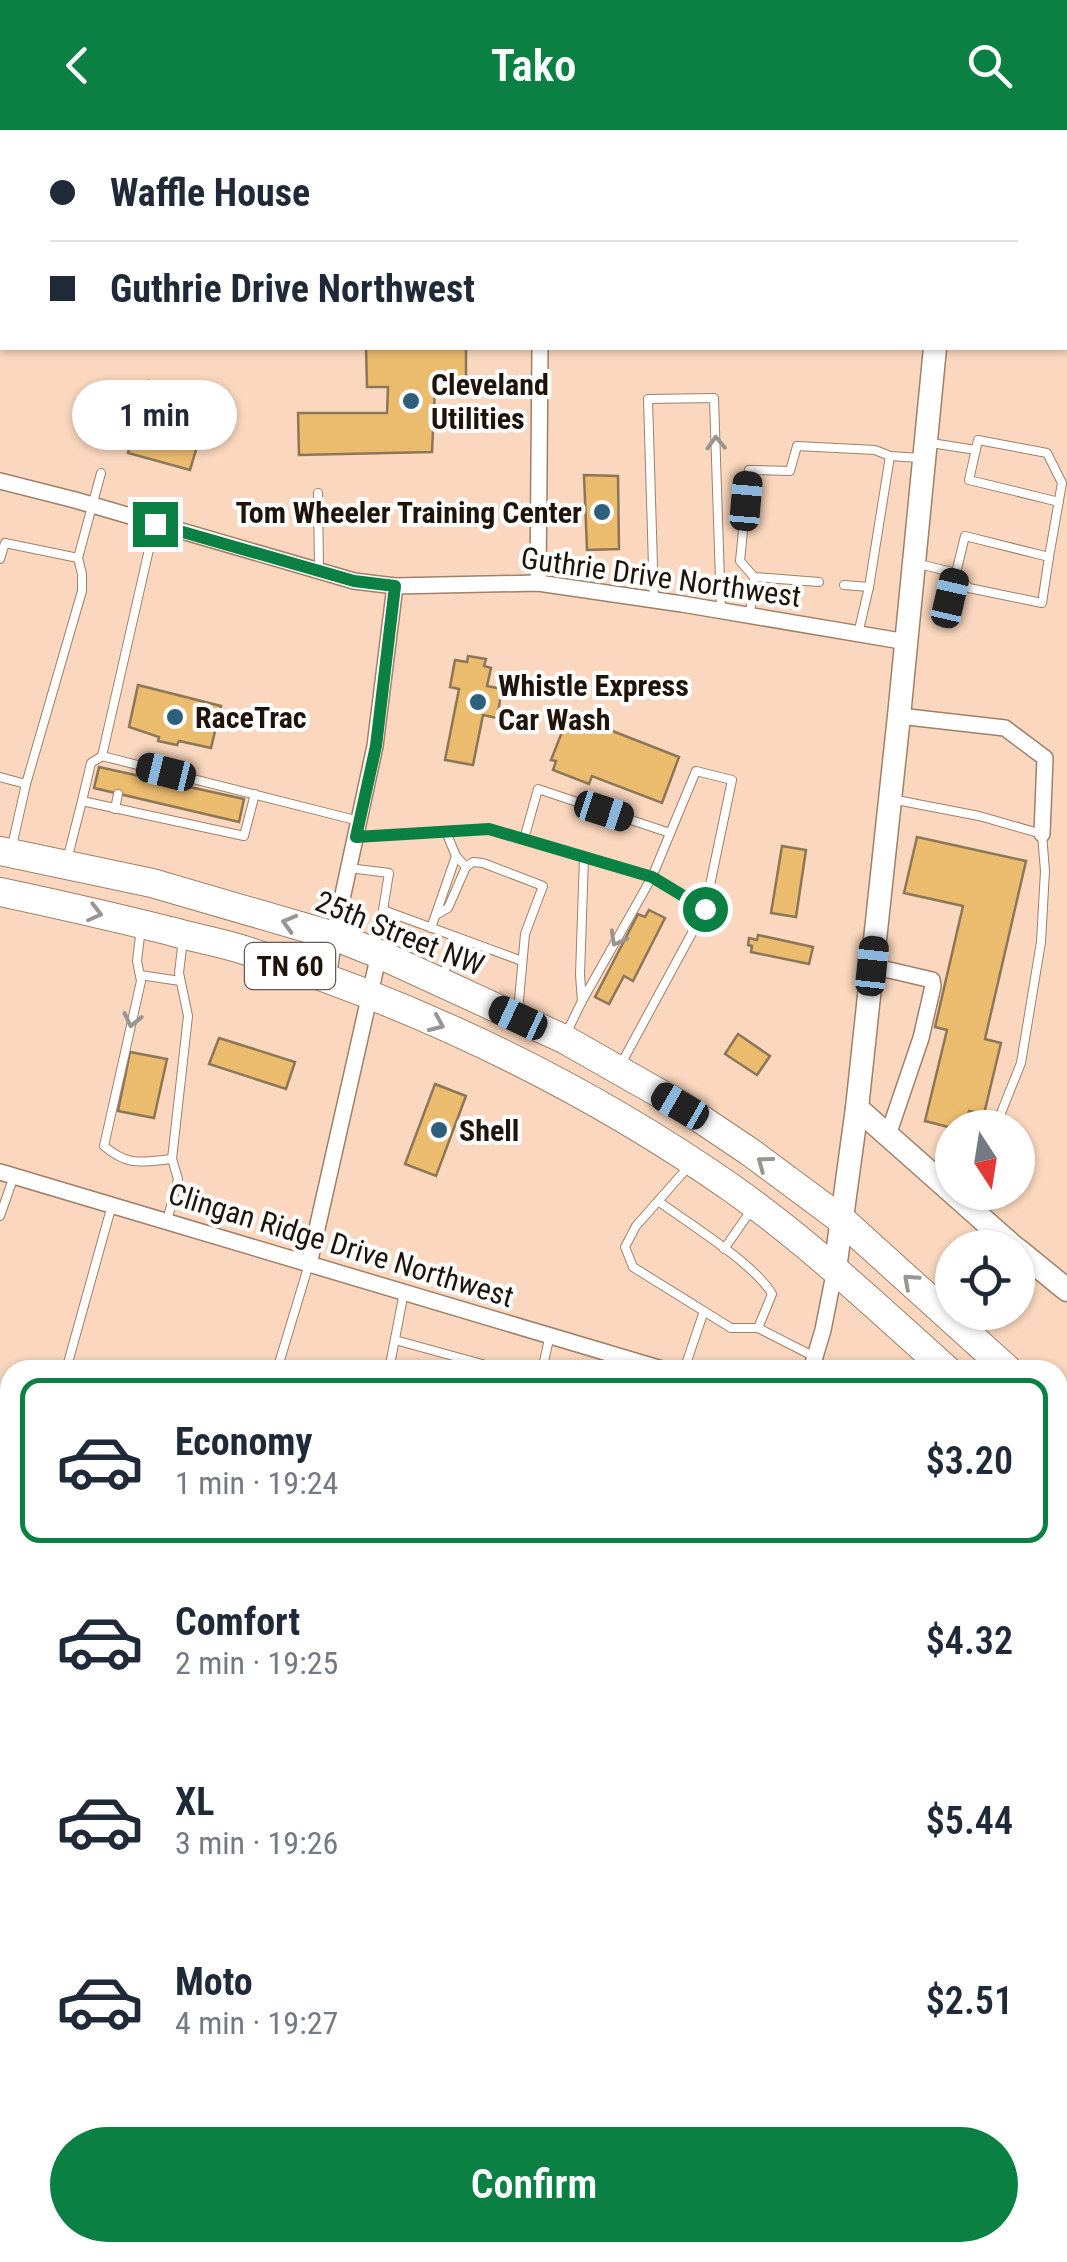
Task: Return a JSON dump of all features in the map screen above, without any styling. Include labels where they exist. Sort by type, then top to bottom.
[{"type":"highway","name":"25th Street NW","points":[[5,852],[152,883],[334,936],[379,954],[564,1039],[618,1070],[750,1152],[843,1221]]},
{"type":"highway","name":"TN 60","points":[[0,892],[241,949],[370,995],[566,1085],[754,1205],[836,1269],[935,1360]]},
{"type":"highway","name":"TN 60","points":[[843,1221],[997,1360]]},
{"type":"street","points":[[538,583],[540,350]]},
{"type":"street","points":[[818,1360],[836,1269],[857,1108],[934,350]]},
{"type":"street","name":"Guthrie Drive Northwest","points":[[0,482],[354,581],[395,586],[538,583],[907,642]]},
{"type":"street","points":[[328,980],[376,746],[395,586]]},
{"type":"street","points":[[899,716],[1005,728],[1044,758],[1042,834]]},
{"type":"street","points":[[309,1264],[379,954]]},
{"type":"street","points":[[872,966],[932,980],[933,986],[921,1038],[888,1135]]},
{"type":"street","points":[[857,1108],[935,1173]]},
{"type":"street","name":"Clingan Ridge Drive Northwest","points":[[7,1174],[632,1360]]},
{"type":"street","points":[[978,1210],[997,1230]]},
{"type":"street","points":[[1035,1264],[1067,1290]]},
{"type":"lane","points":[[654,600],[648,398],[714,398],[721,610]]},
{"type":"lane","points":[[914,563],[956,573],[969,588],[1042,603],[1049,557],[1059,502],[1062,482],[1046,453],[978,440],[969,480],[1059,502]]},
{"type":"lane","points":[[819,582],[754,577],[740,561],[749,470],[790,471],[797,446],[875,450],[890,456],[925,450],[976,450]]},
{"type":"lane","points":[[858,634],[870,586],[890,456]]},
{"type":"lane","points":[[5,852],[82,591],[78,558],[101,473]]},
{"type":"lane","points":[[318,493],[319,571]]},
{"type":"lane","points":[[65,865],[91,763],[102,756],[155,524]]},
{"type":"lane","points":[[944,623],[965,536],[1049,557]]},
{"type":"lane","points":[[0,560],[4,542],[78,558]]},
{"type":"lane","points":[[750,615],[754,577]]},
{"type":"lane","points":[[844,584],[870,586]]},
{"type":"lane","points":[[102,756],[124,767],[184,782],[255,794],[357,829],[489,829],[652,877],[705,909]]},
{"type":"lane","points":[[564,1039],[652,877],[696,771],[732,780],[705,909],[618,1070]]},
{"type":"lane","points":[[0,777],[26,784]]},
{"type":"lane","points":[[524,839],[538,789],[670,832]]},
{"type":"lane","points":[[115,808],[118,794]]},
{"type":"lane","points":[[82,802],[244,836],[255,794]]},
{"type":"lane","points":[[136,813],[139,798]]},
{"type":"lane","points":[[890,799],[978,816],[1042,834],[1045,871],[1041,942],[1021,1062],[1002,1110]]},
{"type":"lane","points":[[158,818],[160,804]]},
{"type":"lane","points":[[176,822],[178,808]]},
{"type":"lane","points":[[198,826],[200,812]]},
{"type":"lane","points":[[219,831],[222,818]]},
{"type":"lane","points":[[446,832],[456,856],[466,866]]},
{"type":"lane","points":[[430,928],[456,856]]},
{"type":"lane","points":[[582,1001],[584,857]]},
{"type":"lane","points":[[436,914],[448,908],[466,866],[472,862],[543,886],[525,934],[518,1018]]},
{"type":"lane","points":[[349,868],[390,873],[382,910],[522,960]]},
{"type":"lane","points":[[141,924],[141,981],[104,1146],[120,1159],[172,1160]]},
{"type":"lane","points":[[167,1222],[178,1179],[172,1160],[188,1016],[179,973],[184,935]]},
{"type":"lane","points":[[441,982],[457,938]]},
{"type":"lane","points":[[140,976],[180,980]]},
{"type":"lane","points":[[692,1162],[636,1226],[625,1247],[633,1267],[730,1328],[758,1328],[808,1360]]},
{"type":"lane","points":[[0,1216],[7,1174]]},
{"type":"lane","points":[[658,1201],[765,1282],[772,1294],[758,1328]]},
{"type":"lane","points":[[69,1360],[112,1205]]},
{"type":"lane","points":[[724,1249],[754,1205]]},
{"type":"lane","points":[[279,1360],[309,1264]]},
{"type":"lane","points":[[391,1360],[404,1292]]},
{"type":"lane","points":[[687,1360],[704,1311]]},
{"type":"lane","points":[[544,1360],[550,1336]]},
{"type":"lane","points":[[395,1340],[468,1360]]},
{"type":"building","name":"Cleveland Utilities","points":[[366,350],[466,350],[466,387],[435,388],[432,452],[299,455],[298,413],[387,413],[388,387],[367,387]]},
{"type":"building","points":[[149,381],[211,399],[190,470],[128,453]]},
{"type":"building","name":"Tom Wheeler Training Center","points":[[584,475],[618,476],[619,549],[587,550]]},
{"type":"building","name":"Whistle Express Car Wash","points":[[468,656],[486,659],[484,666],[491,668],[487,686],[502,689],[497,718],[483,715],[473,765],[445,760],[459,689],[450,687],[455,660],[467,662]]},
{"type":"building","name":"RaceTrac","points":[[138,685],[221,706],[211,748],[158,741],[159,737],[129,727]]},
{"type":"building","points":[[569,714],[679,757],[662,803],[592,776],[589,784],[553,770],[556,761],[551,760]]},
{"type":"building","name":"RaceTrac","points":[[99,767],[244,799],[239,822],[94,788]]},
{"type":"building","points":[[917,837],[1026,861],[985,1039],[1001,1043],[985,1110],[935,1110],[935,1124],[925,1121],[947,1030],[935,1027],[963,906],[904,893]]},
{"type":"building","points":[[782,846],[806,850],[796,917],[771,913]]},
{"type":"building","points":[[649,910],[665,918],[633,981],[624,976],[609,1004],[595,997],[638,914],[645,917]]},
{"type":"building","points":[[758,935],[813,947],[809,964],[751,952],[749,938],[757,940]]},
{"type":"building","points":[[738,1034],[770,1056],[757,1075],[725,1054]]},
{"type":"building","points":[[219,1038],[295,1062],[286,1089],[209,1064]]},
{"type":"building","points":[[130,1052],[167,1059],[154,1118],[118,1111]]},
{"type":"building","points":[[435,1084],[466,1096],[436,1176],[405,1164]]},
{"type":"place","name":"Cleveland Utilities","points":[[411,401]]},
{"type":"place","name":"Tom Wheeler Training Center","points":[[602,512]]},
{"type":"place","name":"Whistle Express Car Wash","points":[[478,702]]},
{"type":"place","name":"RaceTrac","points":[[175,717]]},
{"type":"place","name":"Shell","points":[[439,1130]]},
{"type":"route","points":[[155,524],[354,581],[395,586],[376,746],[356,837],[489,829],[652,877],[705,909]]}]
